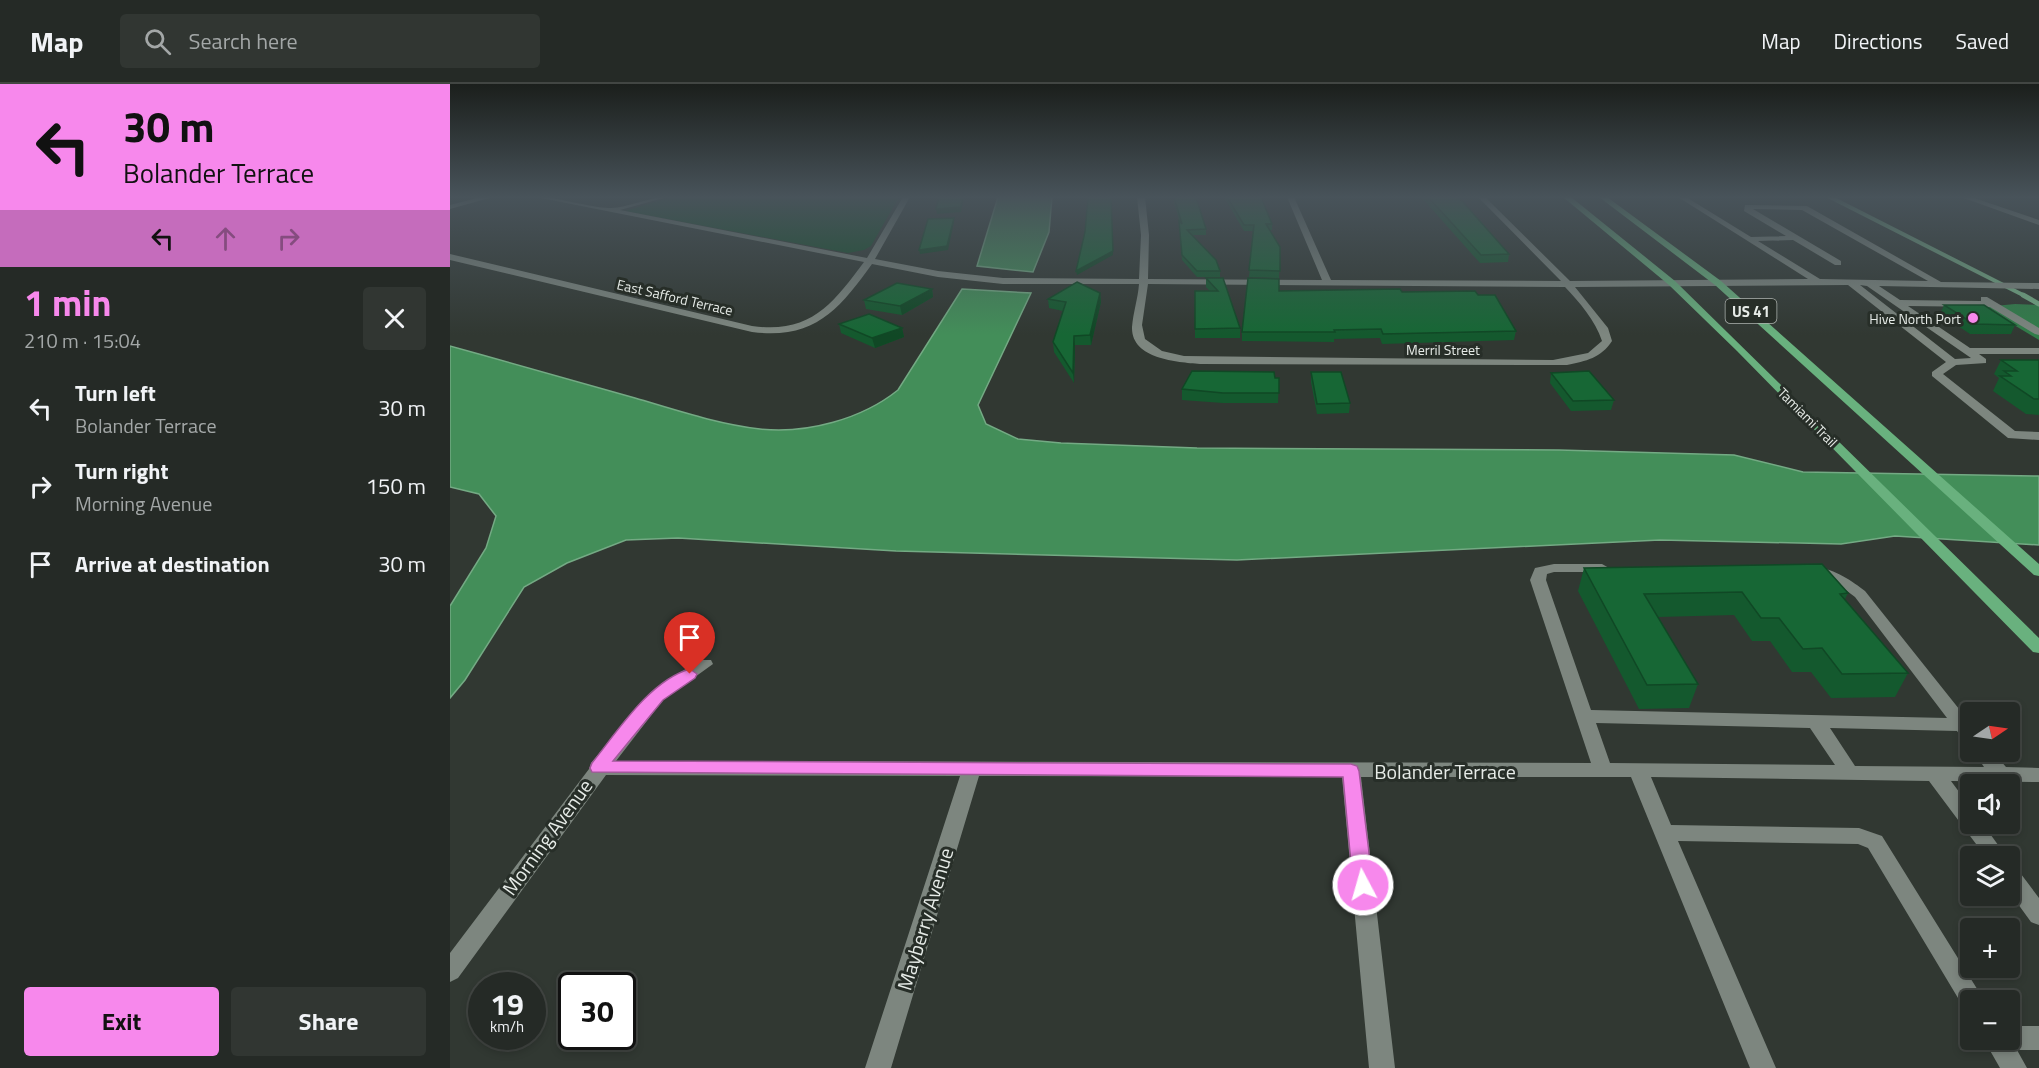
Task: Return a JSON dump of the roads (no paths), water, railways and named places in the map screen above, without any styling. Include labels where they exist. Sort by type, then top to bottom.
[{"type":"main road","name":"Tamiami Trail","points":[[1623,243],[1672,283],[2039,648]]},
{"type":"main road","name":"US 41","points":[[1664,243],[1718,283],[2038,571]]},
{"type":"street","points":[[775,243],[982,280],[1144,283],[1818,282],[2039,286]]},
{"type":"street","name":"East Safford Terrace","points":[[450,257],[767,331],[801,326],[822,316],[868,261],[879,243]]},
{"type":"street","points":[[1144,243],[1144,283]]},
{"type":"street","points":[[1310,243],[1328,283]]},
{"type":"street","name":"Merril Street","points":[[1144,283],[1137,331],[1139,338],[1152,351],[1179,358],[1200,361],[1505,363],[1590,357],[1605,346],[1607,334],[1605,329],[1568,284],[1527,243]]},
{"type":"street","points":[[1757,243],[1818,282]]},
{"type":"street","points":[[1804,243],[1838,263]]},
{"type":"street","points":[[1866,243],[1941,285]]},
{"type":"street","points":[[1851,283],[1953,362]]},
{"type":"street","points":[[1870,284],[1982,361]]},
{"type":"street","points":[[1961,285],[2039,332]]},
{"type":"street","points":[[1877,302],[1992,304]]},
{"type":"street","points":[[1919,335],[1945,336]]},
{"type":"street","points":[[1967,351],[2039,351]]},
{"type":"street","points":[[2039,361],[1953,362],[1936,374],[2012,435],[2039,435]]},
{"type":"street","points":[[1603,770],[1538,580],[1540,571],[1554,568],[1624,568]]},
{"type":"street","points":[[1798,570],[1827,575],[1860,594],[1960,723]]},
{"type":"street","name":"Morning Avenue","points":[[450,971],[598,768],[642,712],[657,696],[705,664]]},
{"type":"street","points":[[1584,716],[1816,722],[1960,731]]},
{"type":"street","points":[[1816,722],[1849,772]]},
{"type":"street","points":[[1991,762],[2000,774]]},
{"type":"street","name":"Bolander Terrace","points":[[598,768],[1638,770],[2000,774]]},
{"type":"street","name":"Mayberry Avenue","points":[[878,1068],[971,770]]},
{"type":"street","points":[[1638,770],[1763,1068]]},
{"type":"street","points":[[1351,771],[1382,1068]]},
{"type":"street","points":[[1934,773],[1960,808]]},
{"type":"street","name":"Bolander Terrace","points":[[2020,775],[2039,775]]},
{"type":"street","points":[[1664,833],[1859,836],[1875,842],[1966,990]]},
{"type":"street","points":[[1979,834],[1988,846]]},
{"type":"street","points":[[2020,889],[2039,915]]},
{"type":"street","points":[[2020,1038],[2039,1038]]},
{"type":"street","points":[[2002,1050],[2014,1068]]},
{"type":"waterway","points":[[1920,243],[2025,296]]},
{"type":"waterway","points":[[2023,295],[2039,304]]},
{"type":"place","name":"Hive North Port","points":[[1973,318]]}]
